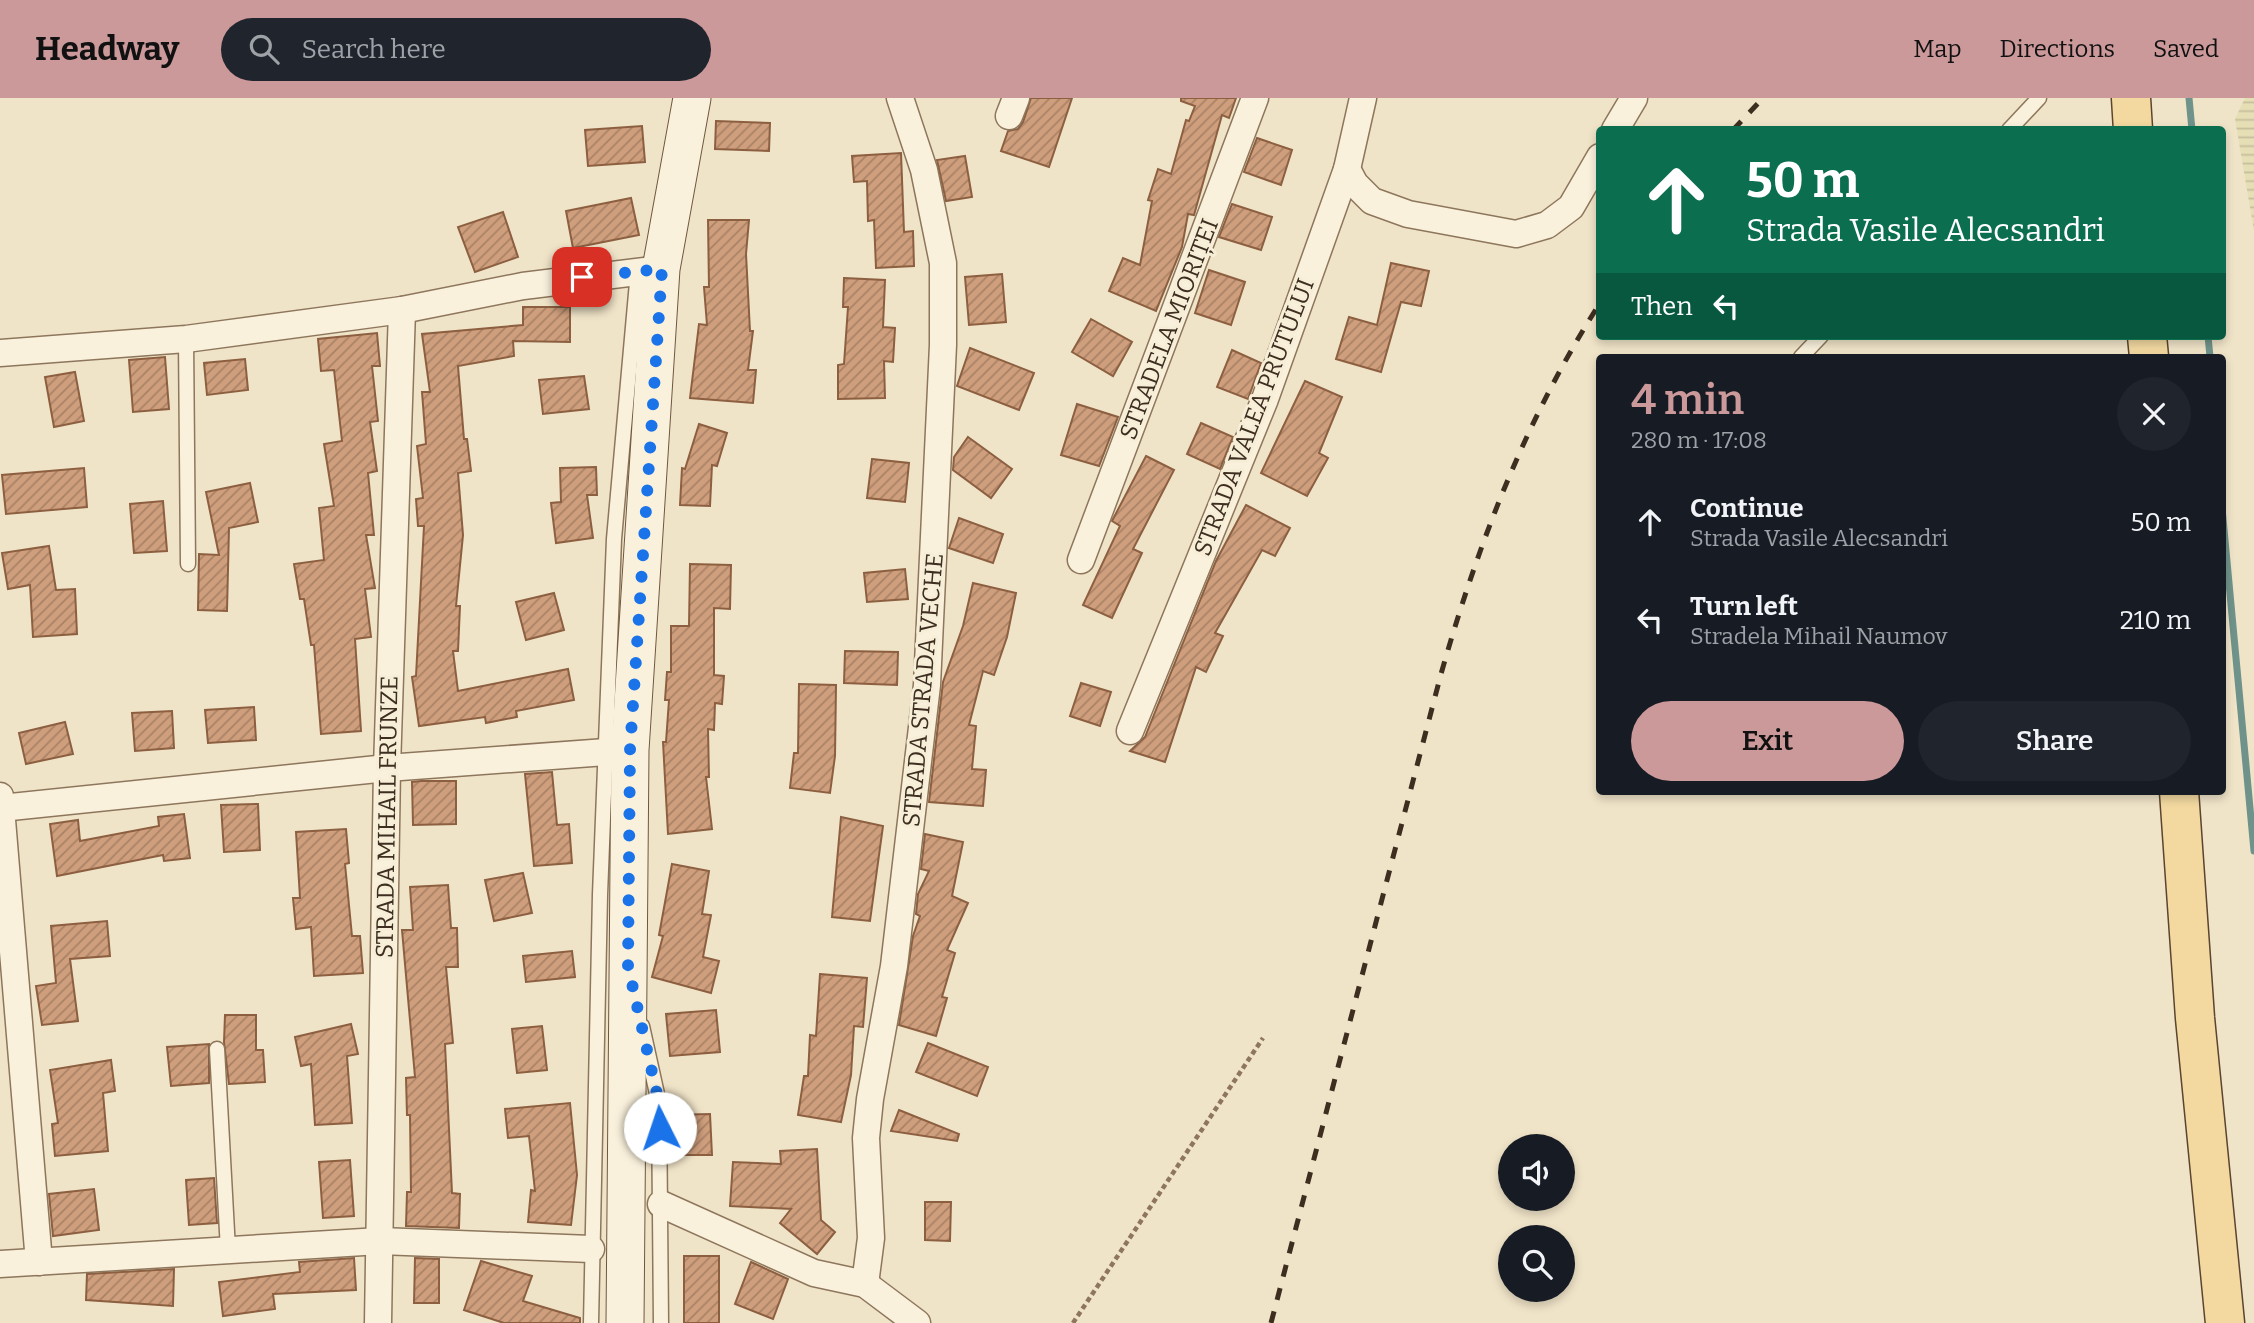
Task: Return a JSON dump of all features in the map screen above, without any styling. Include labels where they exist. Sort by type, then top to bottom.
[{"type":"main road","points":[[625,1323],[630,750],[650,270],[692,98]]},
{"type":"main road","points":[[2132,98],[2133,126]]},
{"type":"main road","points":[[2179,795],[2195,1018],[2225,1323]]},
{"type":"street","name":"STRADA STRADA VECHE","points":[[865,1284],[870,1238],[866,1138],[870,1099],[894,966],[927,685],[943,345],[943,263],[924,170],[900,98]]},
{"type":"street","name":"STRADELA MIORIȚEI","points":[[1081,560],[1255,98]]},
{"type":"street","name":"STRADA VALEA PRUTULUI","points":[[1130,732],[1265,399],[1347,169],[1363,98]]},
{"type":"street","points":[[1617,126],[1633,98]]},
{"type":"street","points":[[1347,169],[1355,184],[1373,201],[1408,214],[1516,234],[1547,225],[1571,207],[1596,164]]},
{"type":"street","points":[[0,353],[186,339],[402,310],[523,286],[650,270]]},
{"type":"street","name":"STRADA MIHAIL FRUNZE","points":[[378,1323],[387,768],[402,310]]},
{"type":"street","points":[[39,1262],[1,802],[606,752]]},
{"type":"street","points":[[661,1204],[814,1272],[865,1284],[917,1323]]},
{"type":"street","points":[[0,1264],[380,1241],[591,1249]]},
{"type":"lane","points":[[2013,126],[2039,98]]},
{"type":"lane","points":[[591,1323],[591,1249],[614,539],[650,270]]},
{"type":"lane","points":[[186,339],[188,564]]},
{"type":"lane","points":[[1804,354],[1817,340]]},
{"type":"lane","points":[[628,966],[659,1103],[661,1323]]},
{"type":"lane","points":[[217,1049],[228,1250]]},
{"type":"path","points":[[1073,1323],[1263,1038]]},
{"type":"shaded area","points":[[2245,98],[2254,98],[2254,231],[2235,119]]},
{"type":"building","points":[[1031,98],[1072,98],[1049,167],[1001,151],[1008,131],[1018,129],[1023,122]]},
{"type":"building","points":[[1181,98],[1236,98],[1229,118],[1222,115],[1194,215],[1188,214],[1182,247],[1156,311],[1109,291],[1123,258],[1140,265],[1152,201],[1148,200],[1158,169],[1171,174],[1186,120],[1189,121],[1195,106],[1181,101]]},
{"type":"building","points":[[716,121],[770,123],[769,151],[715,149]]},
{"type":"building","points":[[642,126],[645,162],[588,166],[585,130]]},
{"type":"building","points":[[1257,138],[1292,150],[1281,185],[1244,172]]},
{"type":"building","points":[[901,153],[904,232],[913,231],[914,266],[876,268],[874,220],[868,221],[867,181],[854,182],[852,156]]},
{"type":"building","points":[[965,156],[972,197],[946,201],[937,160]]},
{"type":"building","points":[[631,198],[639,235],[573,248],[566,211]]},
{"type":"building","points":[[1232,204],[1272,217],[1261,250],[1219,237]]},
{"type":"building","points":[[503,212],[518,257],[475,272],[458,227]]},
{"type":"building","points":[[708,220],[749,220],[746,254],[750,331],[753,331],[748,370],[756,370],[753,403],[690,398],[699,324],[707,325],[704,287],[709,287]]},
{"type":"building","points":[[1391,263],[1429,271],[1421,306],[1401,302],[1381,372],[1336,359],[1349,317],[1377,325]]},
{"type":"building","points":[[1209,270],[1245,282],[1231,325],[1195,313]]},
{"type":"building","points":[[1002,274],[1006,322],[969,325],[965,277]]},
{"type":"building","points":[[844,278],[885,280],[883,327],[895,328],[893,362],[884,361],[885,398],[838,399],[838,365],[844,364],[848,307],[843,307]]},
{"type":"building","points":[[523,307],[570,307],[570,342],[513,341],[514,356],[458,366],[464,439],[467,439],[471,471],[458,473],[463,535],[456,606],[460,606],[458,651],[453,651],[458,691],[568,669],[574,700],[516,711],[517,717],[486,723],[485,717],[419,726],[412,677],[416,676],[424,526],[418,526],[416,499],[423,498],[417,446],[426,444],[422,392],[430,392],[422,334],[523,325]]},
{"type":"building","points":[[1091,319],[1132,342],[1113,376],[1072,352]]},
{"type":"building","points":[[377,333],[380,366],[372,366],[378,421],[370,422],[377,471],[368,473],[374,535],[366,535],[375,588],[365,589],[371,637],[355,639],[361,731],[321,734],[314,645],[311,645],[304,599],[300,599],[294,564],[324,560],[319,508],[334,506],[324,444],[342,441],[334,370],[321,371],[318,339]]},
{"type":"building","points":[[970,348],[1034,373],[1019,410],[957,386]]},
{"type":"building","points":[[1232,350],[1261,363],[1248,399],[1217,387]]},
{"type":"building","points":[[165,357],[169,409],[133,412],[129,360]]},
{"type":"building","points":[[245,359],[248,390],[207,395],[204,363]]},
{"type":"building","points":[[75,372],[84,421],[54,427],[45,377]]},
{"type":"building","points":[[584,376],[589,409],[543,414],[539,380]]},
{"type":"building","points":[[1305,381],[1342,397],[1319,453],[1328,458],[1307,496],[1261,473]]},
{"type":"building","points":[[1077,404],[1118,417],[1099,466],[1061,455]]},
{"type":"building","points":[[1201,423],[1233,437],[1220,469],[1187,454]]},
{"type":"building","points":[[699,424],[727,433],[717,466],[712,465],[710,506],[680,505],[682,468],[685,469]]},
{"type":"building","points":[[968,437],[1012,469],[991,498],[953,470],[954,457]]},
{"type":"building","points":[[1146,456],[1174,470],[1133,549],[1142,553],[1112,618],[1083,605],[1120,526],[1112,521]]},
{"type":"building","points":[[872,459],[909,463],[905,502],[867,498]]},
{"type":"building","points":[[596,467],[597,495],[587,495],[593,538],[556,543],[551,503],[561,502],[560,468]]},
{"type":"building","points":[[84,468],[87,507],[6,514],[2,475]]},
{"type":"building","points":[[250,483],[258,522],[229,528],[227,611],[198,610],[199,554],[219,555],[206,492]]},
{"type":"building","points":[[163,501],[167,551],[134,553],[130,504]]},
{"type":"building","points":[[1246,505],[1290,528],[1275,556],[1262,550],[1215,633],[1223,636],[1206,672],[1196,667],[1165,762],[1130,751],[1145,737],[1216,561]]},
{"type":"building","points":[[959,518],[1003,534],[993,563],[949,548]]},
{"type":"building","points":[[49,546],[56,590],[75,589],[77,634],[33,637],[30,585],[8,589],[2,553]]},
{"type":"building","points":[[690,564],[731,565],[730,609],[714,608],[714,675],[724,676],[722,704],[715,703],[714,730],[708,729],[709,777],[706,777],[712,829],[668,834],[663,742],[666,742],[669,700],[665,700],[667,672],[671,672],[671,626],[689,626]]},
{"type":"building","points":[[905,569],[908,599],[867,602],[864,573]]},
{"type":"building","points":[[973,583],[1016,593],[1007,637],[994,675],[983,671],[969,725],[976,726],[972,769],[986,770],[983,806],[929,802],[943,682],[963,626]]},
{"type":"building","points":[[554,593],[564,630],[526,640],[516,602]]},
{"type":"building","points":[[845,651],[898,652],[897,685],[844,683]]},
{"type":"building","points":[[1081,683],[1111,692],[1100,726],[1070,716]]},
{"type":"building","points":[[799,684],[836,685],[835,756],[830,793],[790,788],[794,753],[798,753]]},
{"type":"building","points":[[254,707],[256,740],[208,743],[205,710]]},
{"type":"building","points":[[172,711],[174,748],[135,751],[132,713]]},
{"type":"building","points":[[65,722],[73,754],[26,764],[19,733]]},
{"type":"building","points":[[552,772],[557,825],[569,824],[572,863],[534,866],[525,774]]},
{"type":"building","points":[[456,781],[456,824],[413,825],[412,782]]},
{"type":"building","points":[[258,804],[260,850],[224,852],[221,805]]},
{"type":"building","points":[[184,814],[190,858],[164,861],[163,855],[57,876],[50,824],[78,820],[80,841],[159,826],[158,817]]},
{"type":"building","points":[[841,817],[883,826],[870,921],[832,917]]},
{"type":"building","points":[[346,829],[349,863],[345,864],[352,936],[360,936],[363,973],[314,976],[311,927],[296,929],[293,898],[300,898],[296,832]]},
{"type":"building","points":[[925,834],[963,842],[952,896],[968,903],[947,950],[955,953],[942,997],[947,998],[936,1036],[899,1025],[913,936],[920,916],[916,914],[918,894],[929,871],[921,869]]},
{"type":"building","points":[[672,864],[709,871],[702,914],[711,915],[703,957],[719,961],[711,993],[652,977],[663,936],[659,935]]},
{"type":"building","points":[[523,873],[532,913],[494,921],[485,880]]},
{"type":"building","points":[[448,885],[451,928],[457,928],[458,967],[446,967],[453,1043],[445,1044],[452,1193],[460,1194],[459,1228],[406,1226],[407,1192],[411,1192],[410,1115],[407,1115],[406,1078],[415,1077],[402,930],[413,930],[410,887]]},
{"type":"building","points":[[107,921],[110,956],[70,959],[78,1021],[42,1025],[36,986],[56,983],[51,926]]},
{"type":"building","points":[[572,951],[575,977],[526,982],[523,956]]},
{"type":"building","points":[[820,974],[867,978],[863,1027],[854,1026],[851,1075],[841,1122],[798,1115],[804,1076],[808,1076],[810,1035],[816,1036]]},
{"type":"building","points":[[716,1010],[720,1052],[670,1056],[666,1014]]},
{"type":"building","points":[[225,1015],[256,1015],[256,1050],[263,1050],[265,1082],[229,1084],[224,1042]]},
{"type":"building","points":[[351,1024],[358,1054],[347,1056],[352,1123],[315,1125],[311,1064],[301,1066],[295,1037]]},
{"type":"building","points":[[542,1026],[547,1070],[517,1073],[512,1029]]},
{"type":"building","points":[[928,1043],[988,1067],[977,1096],[916,1072]]},
{"type":"building","points":[[209,1044],[209,1083],[171,1086],[167,1047]]},
{"type":"building","points":[[111,1060],[115,1091],[103,1093],[108,1151],[55,1156],[52,1124],[58,1123],[50,1070]]},
{"type":"building","points":[[570,1103],[577,1175],[571,1225],[528,1222],[531,1190],[535,1191],[529,1136],[508,1138],[505,1109]]},
{"type":"building","points":[[899,1110],[959,1134],[957,1141],[891,1131]]},
{"type":"building","points":[[710,1114],[712,1155],[669,1155],[669,1115]]},
{"type":"building","points":[[817,1149],[821,1220],[835,1232],[817,1254],[780,1223],[791,1209],[730,1206],[733,1162],[781,1164],[780,1151]]},
{"type":"building","points":[[350,1160],[354,1216],[323,1218],[319,1162]]},
{"type":"building","points":[[214,1178],[217,1223],[189,1225],[186,1180]]},
{"type":"building","points":[[94,1189],[99,1230],[53,1236],[49,1194]]},
{"type":"building","points":[[925,1202],[951,1202],[950,1241],[925,1240]]},
{"type":"building","points":[[684,1256],[719,1256],[719,1323],[684,1323]]},
{"type":"building","points":[[354,1258],[356,1290],[273,1294],[275,1309],[223,1316],[219,1282],[300,1272],[299,1262]]},
{"type":"building","points":[[415,1258],[439,1259],[439,1303],[414,1303]]},
{"type":"building","points":[[481,1261],[532,1276],[523,1301],[580,1318],[580,1323],[504,1323],[464,1310]]},
{"type":"building","points":[[751,1262],[788,1279],[773,1319],[735,1304]]},
{"type":"building","points":[[174,1269],[173,1306],[86,1300],[87,1274]]},
{"type":"waterway","points":[[2189,98],[2192,126]]},
{"type":"waterway","points":[[2208,340],[2210,354]]},
{"type":"waterway","points":[[2226,551],[2254,851]]},
{"type":"railway","points":[[1737,126],[1763,98]]},
{"type":"railway","points":[[1271,1323],[1455,625],[1488,530],[1527,437],[1549,391],[1596,310]]},
{"type":"route","points":[[582,277],[662,269],[630,750],[628,966],[659,1103],[660,1128]]}]
